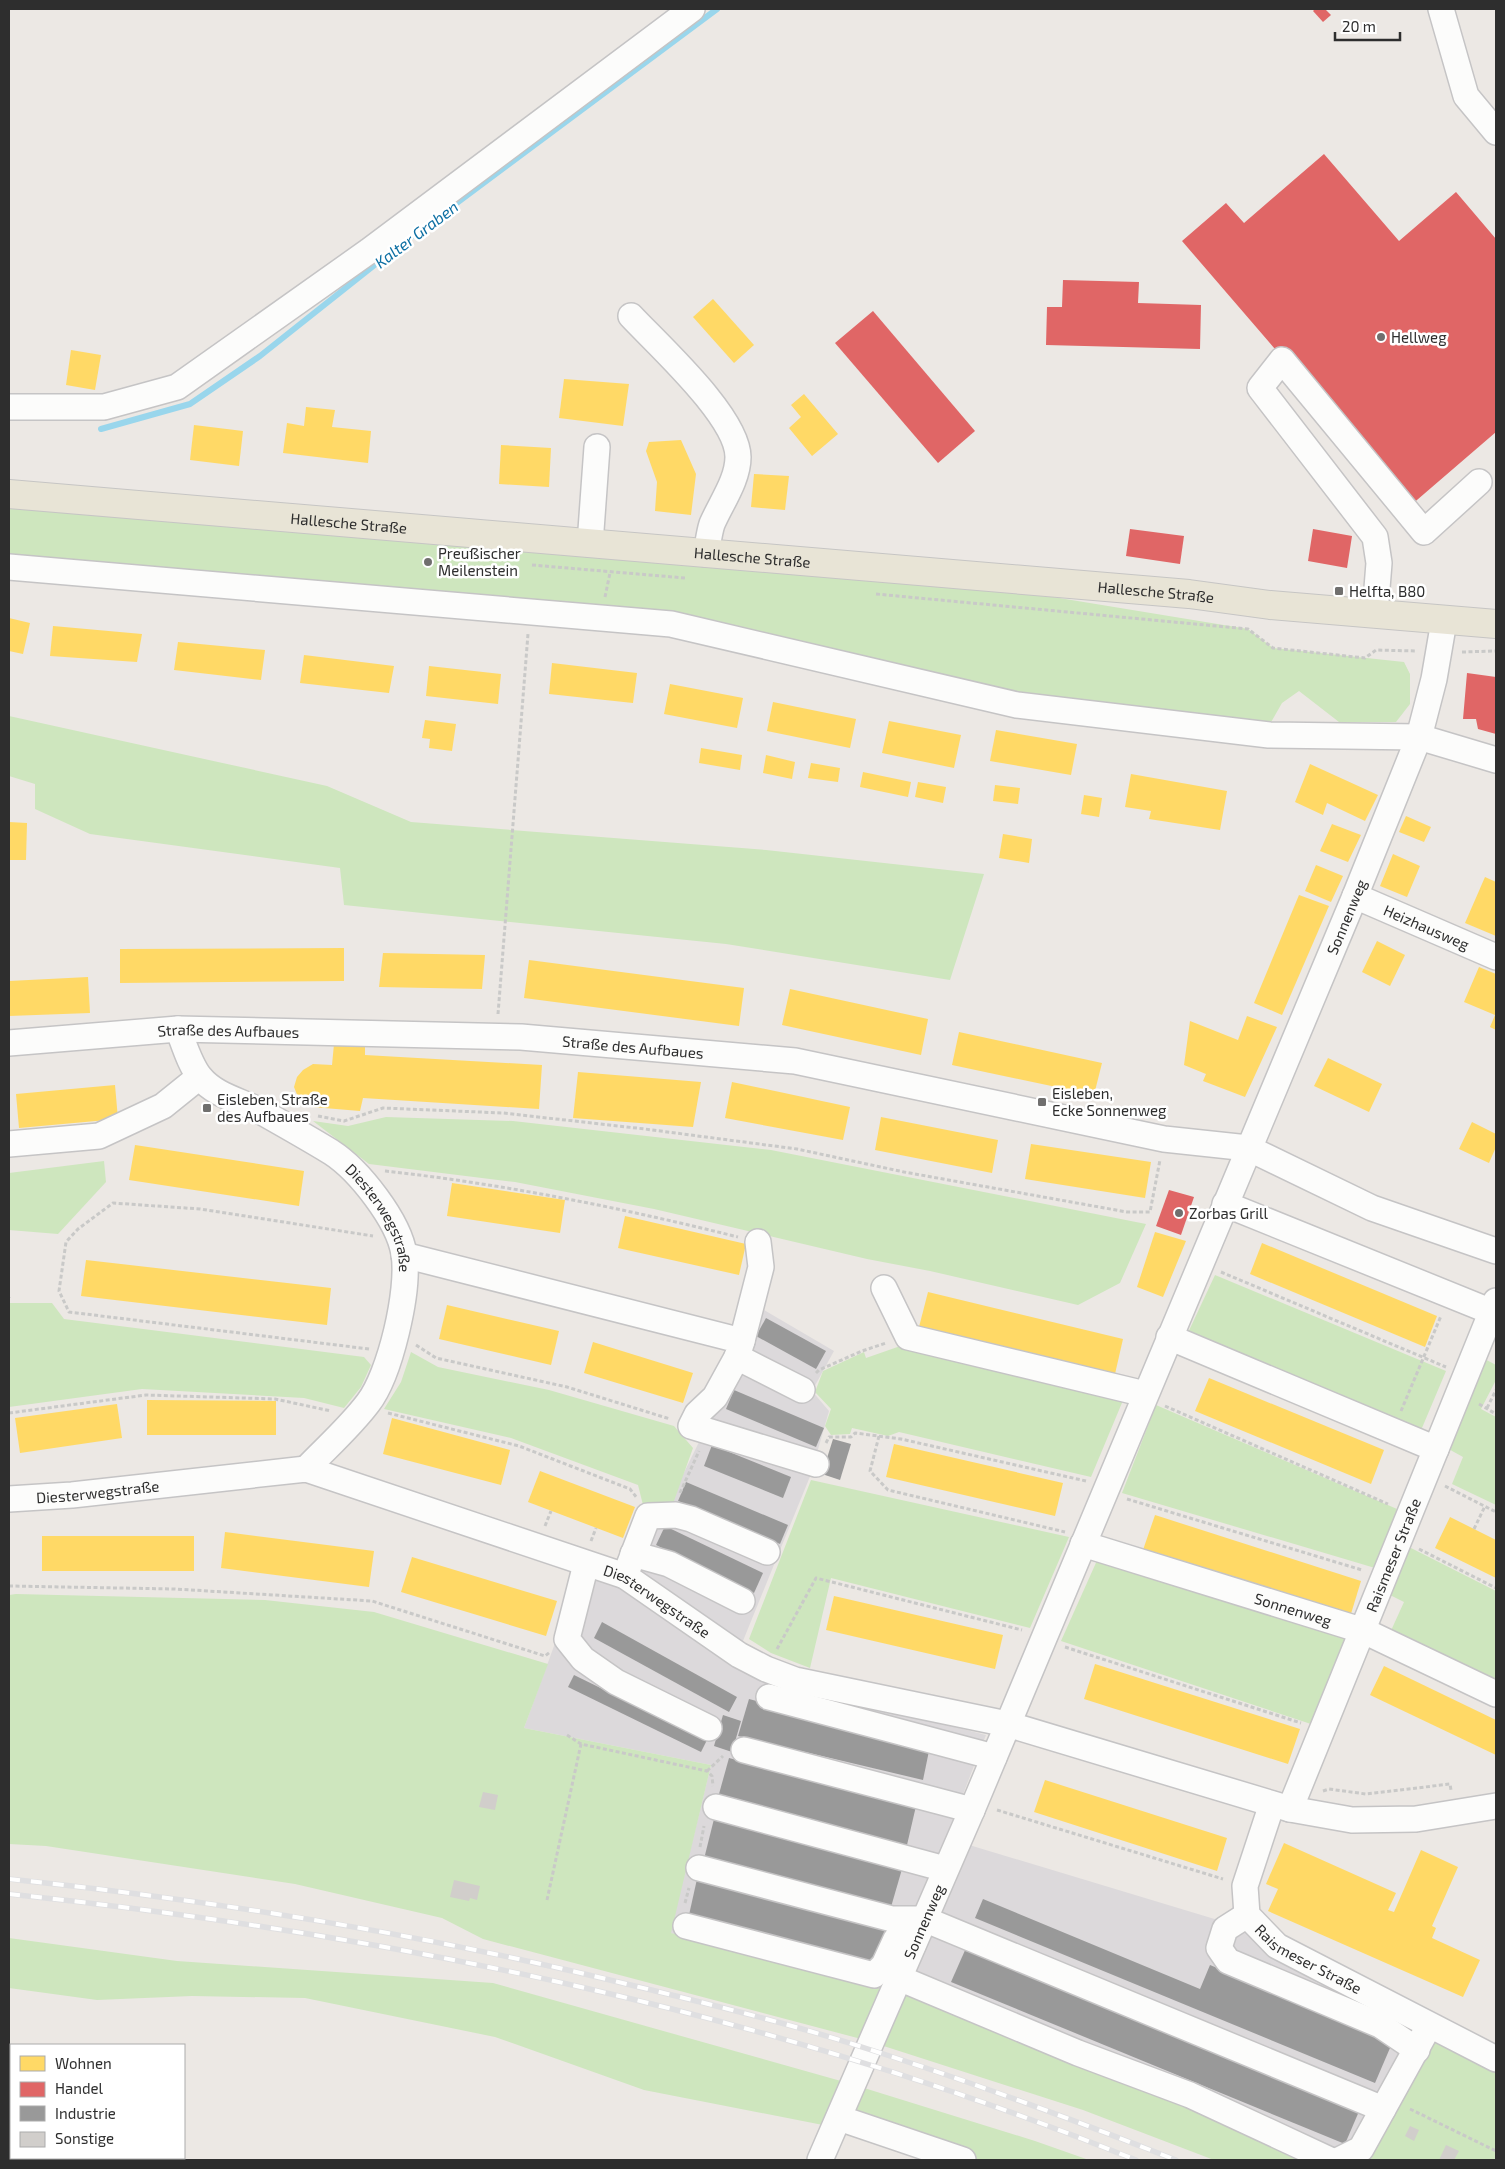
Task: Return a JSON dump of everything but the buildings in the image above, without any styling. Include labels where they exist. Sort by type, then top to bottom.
[{"type":"main road","name":"Hallesche Straße","points":[[9,494],[1189,594],[1270,604],[1444,621],[1496,624]]},
{"type":"street","points":[[9,407],[104,407],[177,387],[369,252],[692,9]]},
{"type":"street","points":[[1441,9],[1466,96],[1493,122]]},
{"type":"street","points":[[631,316],[704,394],[724,419],[734,440],[738,456],[733,477],[712,525],[706,554]]},
{"type":"street","points":[[1375,614],[1379,563],[1375,537],[1260,388],[1282,360],[1424,532],[1479,482]]},
{"type":"street","points":[[590,544],[596,447]]},
{"type":"street","points":[[9,567],[672,624],[1017,704],[1269,734],[1418,737],[1496,760]]},
{"type":"street","name":"Sonnenweg","points":[[820,2160],[1008,1724],[1355,896],[1418,737],[1439,653],[1444,621]]},
{"type":"street","name":"Heizhausweg","points":[[1355,896],[1496,957]]},
{"type":"street","name":"Straße des Aufbaues","points":[[9,1043],[178,1029],[496,1037],[795,1061],[1164,1139],[1248,1148]]},
{"type":"street","name":"Diesterwegstraße","points":[[178,1029],[199,1077],[216,1091],[262,1112],[332,1153],[356,1173],[381,1202],[401,1247],[403,1295],[394,1342],[369,1403],[306,1469]]},
{"type":"street","points":[[9,1144],[99,1136],[163,1106],[199,1077]]},
{"type":"street","points":[[1248,1148],[1372,1208],[1496,1251]]},
{"type":"street","points":[[1225,1204],[1450,1294],[1494,1306]]},
{"type":"street","points":[[758,1242],[761,1267],[740,1349],[715,1397],[697,1414],[699,1429],[816,1464]]},
{"type":"street","points":[[401,1247],[740,1349],[802,1390]]},
{"type":"street","points":[[884,1288],[908,1337],[1145,1395]]},
{"type":"street","name":"Raismeser Straße","points":[[1494,1306],[1323,1730],[1245,1886],[1247,1915],[1277,1946],[1496,2059]]},
{"type":"street","points":[[1169,1337],[1436,1449]]},
{"type":"street","name":"Diesterwegstraße","points":[[9,1499],[72,1495],[306,1469],[586,1564],[629,1565],[739,1655],[766,1670],[795,1680],[1008,1724]]},
{"type":"street","points":[[742,1601],[669,1564],[629,1565],[648,1516],[676,1515],[691,1519],[767,1552]]},
{"type":"street","name":"Sonnenweg","points":[[1084,1540],[1364,1631],[1496,1694]]},
{"type":"street","points":[[586,1564],[567,1639],[583,1659],[616,1682],[709,1728]]},
{"type":"street","points":[[769,1697],[994,1757]]},
{"type":"street","points":[[1008,1724],[1352,1820],[1416,1819],[1496,1806]]},
{"type":"street","points":[[744,1750],[973,1806]]},
{"type":"street","points":[[716,1807],[945,1869]]},
{"type":"street","points":[[700,1868],[892,1919],[924,1918],[1384,2109]]},
{"type":"street","points":[[1247,1915],[1225,1929],[1219,1948],[1228,1961],[1380,2026],[1417,2050]]},
{"type":"street","points":[[686,1926],[874,1976],[884,1965],[896,1939],[913,1945]]},
{"type":"street","points":[[899,1978],[1078,2053],[1190,2095],[1330,2160]]},
{"type":"street","points":[[1339,2160],[1360,2149],[1430,2024]]},
{"type":"street","points":[[838,2118],[963,2160]]},
{"type":"path","points":[[531,565],[694,579]]},
{"type":"path","points":[[870,594],[1248,629],[1273,648],[1365,658],[1376,650],[1439,653],[1496,651]]},
{"type":"path","points":[[496,1037],[530,613]]},
{"type":"path","points":[[316,1116],[344,1121],[383,1108],[393,1108],[503,1113],[645,1129],[797,1149],[904,1172],[1127,1212],[1150,1212],[1164,1139]]},
{"type":"path","points":[[356,1173],[373,1170],[460,1179],[650,1215],[758,1242]]},
{"type":"path","points":[[401,1247],[200,1209],[113,1203],[78,1229],[66,1242],[59,1292],[69,1312],[394,1342],[436,1358],[567,1387],[699,1429],[675,1503],[676,1515]]},
{"type":"path","points":[[1200,1263],[1466,1376]]},
{"type":"path","points":[[1393,1430],[1450,1294]]},
{"type":"path","points":[[802,1390],[818,1370],[862,1350],[908,1337]]},
{"type":"path","points":[[1487,1408],[1496,1390]]},
{"type":"path","points":[[1145,1395],[1411,1514]]},
{"type":"path","points":[[816,1464],[829,1437],[851,1437],[855,1432],[879,1436],[1106,1489],[1384,1577]]},
{"type":"path","points":[[879,1436],[870,1471],[888,1490],[1084,1540]]},
{"type":"path","points":[[1426,1476],[1496,1512]]},
{"type":"path","points":[[1474,1529],[1485,1506]]},
{"type":"path","points":[[1400,1539],[1496,1588]]},
{"type":"path","points":[[766,1670],[816,1578],[1043,1638],[1323,1730]]},
{"type":"path","points":[[9,1586],[175,1589],[372,1602],[546,1656],[567,1639]]},
{"type":"path","points":[[567,1735],[580,1744],[707,1771],[713,1782],[710,1799],[716,1807]]},
{"type":"path","points":[[547,1900],[580,1744]]},
{"type":"path","points":[[1287,1801],[1329,1789],[1366,1794],[1450,1784],[1453,1798]]},
{"type":"path","points":[[973,1806],[1245,1886]]},
{"type":"path","points":[[1410,2109],[1496,2151]]},
{"type":"shaded area","points":[[764,1310],[834,1351],[812,1391],[829,1411],[811,1474],[734,1663],[758,1677],[986,1735],[946,1838],[1241,1927],[1420,2026],[1363,2160],[966,2018],[885,1987],[670,1933],[711,1765],[524,1728],[580,1575],[639,1564]]},
{"type":"green space","points":[[9,505],[1041,595],[1248,629],[1273,648],[1404,662],[1410,674],[1410,704],[1396,722],[1339,722],[1299,691],[1282,703],[1270,724],[1052,703],[673,614],[9,555]]},
{"type":"green space","points":[[9,716],[327,786],[411,822],[766,850],[984,874],[950,980],[726,944],[344,905],[340,868],[90,834],[35,809],[35,784],[9,776]]},
{"type":"green space","points":[[386,1117],[513,1121],[771,1150],[1146,1224],[1120,1283],[1078,1305],[930,1271],[867,1259],[654,1209],[515,1182],[369,1164],[313,1121],[348,1126]]},
{"type":"green space","points":[[104,1161],[106,1182],[58,1234],[9,1230],[9,1173]]},
{"type":"green space","points":[[1215,1275],[1446,1371],[1419,1435],[1186,1337]]},
{"type":"green space","points":[[9,1303],[52,1303],[64,1319],[364,1357],[371,1365],[361,1387],[344,1408],[304,1398],[142,1389],[9,1407]]},
{"type":"green space","points":[[909,1343],[1124,1398],[1091,1477],[899,1432],[888,1436],[852,1428],[850,1434],[831,1435],[825,1426],[831,1409],[815,1392],[823,1371],[864,1352],[866,1358]]},
{"type":"green space","points":[[411,1352],[438,1367],[549,1390],[674,1426],[693,1448],[670,1512],[655,1511],[643,1505],[638,1485],[511,1438],[384,1409],[401,1382]]},
{"type":"green space","points":[[1481,1357],[1496,1365],[1496,1380],[1481,1409],[1496,1417],[1496,1505],[1452,1484],[1463,1457],[1445,1447]]},
{"type":"green space","points":[[1156,1405],[1397,1509],[1375,1568],[1122,1493]]},
{"type":"green space","points":[[811,1480],[1069,1537],[1030,1628],[831,1578],[810,1668],[771,1653],[749,1639]]},
{"type":"green space","points":[[1407,1546],[1496,1591],[1496,1687],[1389,1635],[1404,1602],[1388,1594]]},
{"type":"green space","points":[[1099,1556],[1353,1640],[1317,1726],[1061,1641]]},
{"type":"green space","points":[[9,1595],[265,1600],[374,1612],[548,1664],[524,1728],[711,1765],[671,1933],[885,1987],[1186,2102],[1304,2160],[1214,2160],[1083,2110],[865,2040],[483,1939],[442,1918],[295,1884],[46,1846],[9,1844]]},
{"type":"green space","points":[[9,1938],[177,1961],[493,1983],[848,2083],[1035,2141],[1089,2160],[975,2160],[854,2121],[828,2126],[644,2090],[495,2037],[305,1998],[192,1996],[97,2000],[9,1988]]},
{"type":"green space","points":[[1433,2038],[1496,2068],[1496,2160],[1363,2160]]},
{"type":"waterway","name":"Kalter Graben","points":[[101,429],[190,404],[260,356],[391,252],[717,9]]},
{"type":"railway","points":[[9,1879],[167,1898],[323,1922],[480,1951],[635,1986],[781,2023],[868,2049],[1023,2102],[1176,2160]]},
{"type":"railway","points":[[9,1894],[154,1911],[298,1932],[440,1957],[582,1987],[722,2022],[861,2062],[999,2108],[1136,2160]]},
{"type":"place","name":"Hellweg","points":[[1381,337]]},
{"type":"place","name":"Preußischer Meilenstein","points":[[428,562]]},
{"type":"place","name":"Helfta, B80","points":[[1339,591]]},
{"type":"place","name":"Eisleben, Ecke Sonnenweg","points":[[1042,1102]]},
{"type":"place","name":"Eisleben, Straße des Aufbaues","points":[[207,1108]]},
{"type":"place","name":"Zorbas Grill","points":[[1179,1213]]}]
